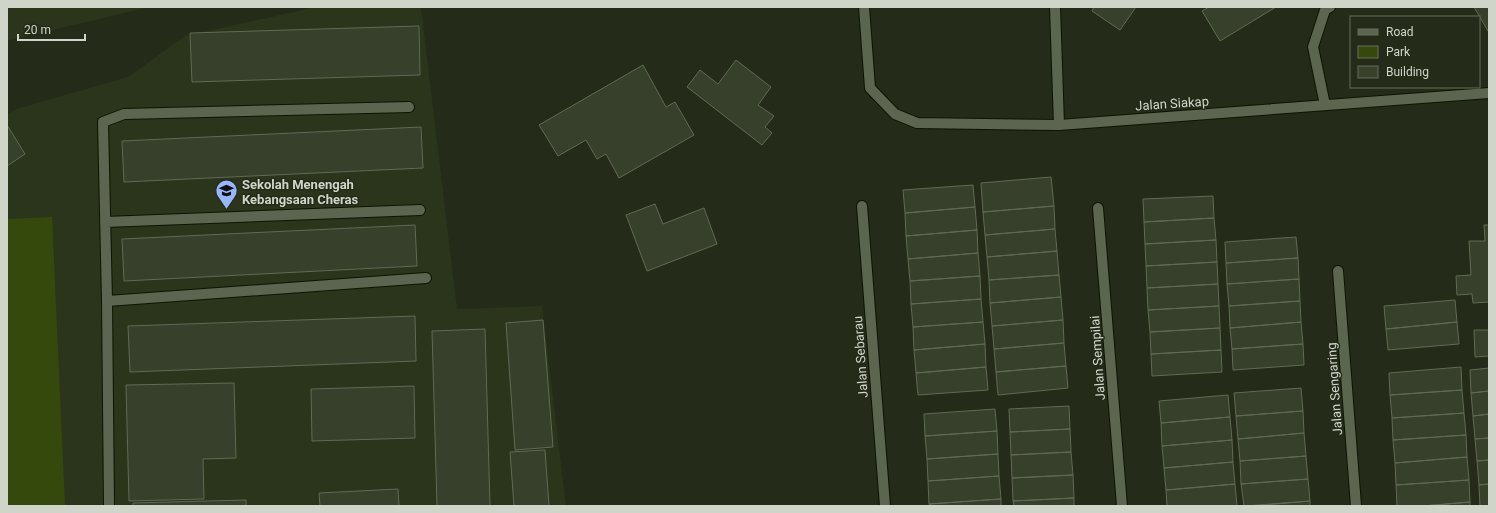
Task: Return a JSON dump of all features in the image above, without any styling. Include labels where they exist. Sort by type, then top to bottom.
[{"type":"street","name":"Jalan Siakap","points":[[864,7],[870,88],[895,114],[917,123],[1059,125],[1489,93]]},
{"type":"street","points":[[1054,7],[1059,125]]},
{"type":"street","points":[[1325,105],[1313,47],[1325,10],[1330,7]]},
{"type":"street","points":[[109,506],[107,301],[103,122],[124,114],[409,107]]},
{"type":"street","name":"Jalan Sebarau","points":[[862,206],[885,506]]},
{"type":"street","name":"Jalan Sempilai","points":[[1098,208],[1122,506]]},
{"type":"street","points":[[105,222],[420,210]]},
{"type":"street","name":"Jalan Sengaring","points":[[1338,271],[1356,506]]},
{"type":"street","points":[[107,301],[426,278]]},
{"type":"shaded area","points":[[7,7],[149,7],[7,41]]},
{"type":"shaded area","name":"Sekolah Menengah Kebangsaan Cheras","points":[[316,7],[421,7],[457,309],[542,306],[566,506],[7,506],[7,115],[16,109],[128,77],[185,36]]},
{"type":"green space","points":[[52,217],[65,506],[7,506],[7,219]]},
{"type":"building","points":[[1094,7],[1136,7],[1120,30],[1092,11]]},
{"type":"building","points":[[1209,7],[1276,7],[1220,41],[1202,11]]},
{"type":"building","points":[[1474,7],[1489,7],[1489,31],[1488,31]]},
{"type":"building","points":[[419,26],[420,75],[192,82],[190,33]]},
{"type":"building","points":[[736,60],[771,87],[758,105],[774,116],[765,127],[772,133],[762,145],[687,87],[700,70],[718,84]]},
{"type":"building","points":[[643,65],[666,107],[675,102],[694,135],[619,178],[606,154],[597,159],[586,140],[558,156],[539,125]]},
{"type":"building","points":[[7,125],[25,154],[7,166]]},
{"type":"building","points":[[421,127],[423,168],[124,182],[122,141]]},
{"type":"building","points":[[1051,177],[1054,206],[983,212],[981,183]]},
{"type":"building","points":[[973,185],[975,207],[905,213],[903,190]]},
{"type":"building","points":[[1213,196],[1214,218],[1144,222],[1143,199]]},
{"type":"building","points":[[655,204],[663,224],[704,208],[717,244],[647,271],[626,215]]},
{"type":"building","points":[[1054,206],[1055,229],[985,235],[983,212]]},
{"type":"building","points":[[975,207],[977,230],[906,236],[905,213]]},
{"type":"building","points":[[1214,218],[1216,240],[1145,244],[1144,222]]},
{"type":"building","points":[[415,225],[417,266],[124,281],[122,239]]},
{"type":"building","points":[[1484,225],[1489,225],[1489,302],[1473,303],[1472,294],[1457,295],[1456,276],[1471,275],[1469,241],[1485,241]]},
{"type":"building","points":[[1055,229],[1057,251],[987,257],[985,235]]},
{"type":"building","points":[[977,230],[978,253],[908,259],[906,236]]},
{"type":"building","points":[[1296,237],[1298,258],[1226,263],[1225,242]]},
{"type":"building","points":[[1216,240],[1217,262],[1146,266],[1145,244]]},
{"type":"building","points":[[1057,251],[1059,275],[989,280],[987,257]]},
{"type":"building","points":[[978,253],[980,276],[910,281],[908,259]]},
{"type":"building","points":[[1298,258],[1299,279],[1227,284],[1226,263]]},
{"type":"building","points":[[1217,262],[1218,284],[1147,288],[1146,266]]},
{"type":"building","points":[[1059,275],[1061,297],[990,303],[989,280]]},
{"type":"building","points":[[980,276],[981,299],[911,304],[910,281]]},
{"type":"building","points":[[1299,279],[1300,301],[1229,306],[1227,284]]},
{"type":"building","points":[[1218,284],[1219,306],[1148,310],[1147,288]]},
{"type":"building","points":[[1061,297],[1063,320],[992,326],[990,303]]},
{"type":"building","points":[[981,299],[983,322],[913,327],[911,304]]},
{"type":"building","points":[[1455,300],[1457,322],[1386,329],[1384,306]]},
{"type":"building","points":[[1300,301],[1301,322],[1230,328],[1229,306]]},
{"type":"building","points":[[1219,306],[1220,328],[1150,332],[1148,310]]},
{"type":"building","points":[[415,316],[416,361],[130,372],[128,326]]},
{"type":"building","points":[[543,320],[553,447],[515,450],[506,323]]},
{"type":"building","points":[[1063,320],[1064,343],[994,349],[992,326]]},
{"type":"building","points":[[983,322],[985,344],[914,350],[913,327]]},
{"type":"building","points":[[1301,322],[1303,344],[1232,349],[1230,328]]},
{"type":"building","points":[[1457,322],[1459,344],[1388,350],[1386,329]]},
{"type":"building","points":[[1220,328],[1221,350],[1151,354],[1150,332]]},
{"type":"building","points":[[485,329],[490,506],[437,506],[432,331]]},
{"type":"building","points":[[1474,330],[1489,330],[1489,356],[1475,357]]},
{"type":"building","points":[[1064,343],[1066,366],[996,372],[994,349]]},
{"type":"building","points":[[985,344],[986,367],[916,373],[914,350]]},
{"type":"building","points":[[1303,344],[1304,365],[1233,370],[1232,349]]},
{"type":"building","points":[[1221,350],[1222,372],[1152,376],[1151,354]]},
{"type":"building","points":[[1066,366],[1068,388],[998,395],[996,372]]},
{"type":"building","points":[[986,367],[988,390],[918,395],[916,373]]},
{"type":"building","points":[[1461,367],[1462,390],[1390,395],[1389,373]]},
{"type":"building","points":[[1489,368],[1489,391],[1471,393],[1470,370]]},
{"type":"building","points":[[234,383],[236,458],[203,459],[204,499],[129,501],[126,385]]},
{"type":"building","points":[[414,386],[415,438],[312,441],[311,389]]},
{"type":"building","points":[[1301,388],[1303,411],[1236,416],[1234,393]]},
{"type":"building","points":[[1462,390],[1464,413],[1392,418],[1390,395]]},
{"type":"building","points":[[1489,391],[1489,414],[1473,416],[1471,393]]},
{"type":"building","points":[[1228,395],[1230,417],[1161,423],[1159,401]]},
{"type":"building","points":[[1069,406],[1070,429],[1010,432],[1009,409]]},
{"type":"building","points":[[995,409],[997,431],[925,436],[924,414]]},
{"type":"building","points":[[1303,411],[1304,433],[1238,439],[1236,416]]},
{"type":"building","points":[[1464,413],[1466,435],[1393,440],[1392,418]]},
{"type":"building","points":[[1489,414],[1489,438],[1475,439],[1473,416]]},
{"type":"building","points":[[1230,417],[1232,440],[1162,446],[1161,423]]},
{"type":"building","points":[[1070,429],[1071,452],[1011,455],[1010,432]]},
{"type":"building","points":[[997,431],[998,454],[927,459],[925,436]]},
{"type":"building","points":[[1304,433],[1306,456],[1240,461],[1238,439]]},
{"type":"building","points":[[1466,435],[1467,457],[1395,463],[1393,440]]},
{"type":"building","points":[[1489,438],[1489,460],[1477,461],[1475,439]]},
{"type":"building","points":[[1232,440],[1233,462],[1164,468],[1162,446]]},
{"type":"building","points":[[545,450],[549,506],[514,506],[510,452]]},
{"type":"building","points":[[1071,452],[1073,475],[1012,478],[1011,455]]},
{"type":"building","points":[[998,454],[999,476],[928,481],[927,459]]},
{"type":"building","points":[[1306,456],[1308,479],[1241,484],[1240,461]]},
{"type":"building","points":[[1467,457],[1469,480],[1396,485],[1395,463]]},
{"type":"building","points":[[1489,460],[1489,484],[1479,485],[1477,461]]},
{"type":"building","points":[[1233,462],[1235,484],[1166,490],[1164,468]]},
{"type":"building","points":[[1073,475],[1074,498],[1013,501],[1012,478]]},
{"type":"building","points":[[999,476],[1001,499],[929,504],[928,481]]},
{"type":"building","points":[[1308,479],[1310,501],[1244,506],[1241,484]]},
{"type":"building","points":[[1469,480],[1470,502],[1423,506],[1397,506],[1396,485]]},
{"type":"building","points":[[1235,484],[1237,506],[1167,506],[1166,490]]},
{"type":"building","points":[[1489,484],[1489,506],[1480,506],[1479,485]]},
{"type":"building","points":[[398,489],[399,506],[320,506],[319,493]]},
{"type":"building","points":[[1074,498],[1074,506],[1014,506],[1013,501]]},
{"type":"building","points":[[1001,499],[1001,506],[930,506],[929,504]]},
{"type":"building","points":[[246,500],[246,506],[133,506],[133,503]]},
{"type":"building","points":[[1310,501],[1310,506],[1254,506]]},
{"type":"building","points":[[1470,502],[1470,506],[1423,506]]},
{"type":"place","name":"Sekolah Menengah Kebangsaan Cheras","points":[[226,210]]}]
